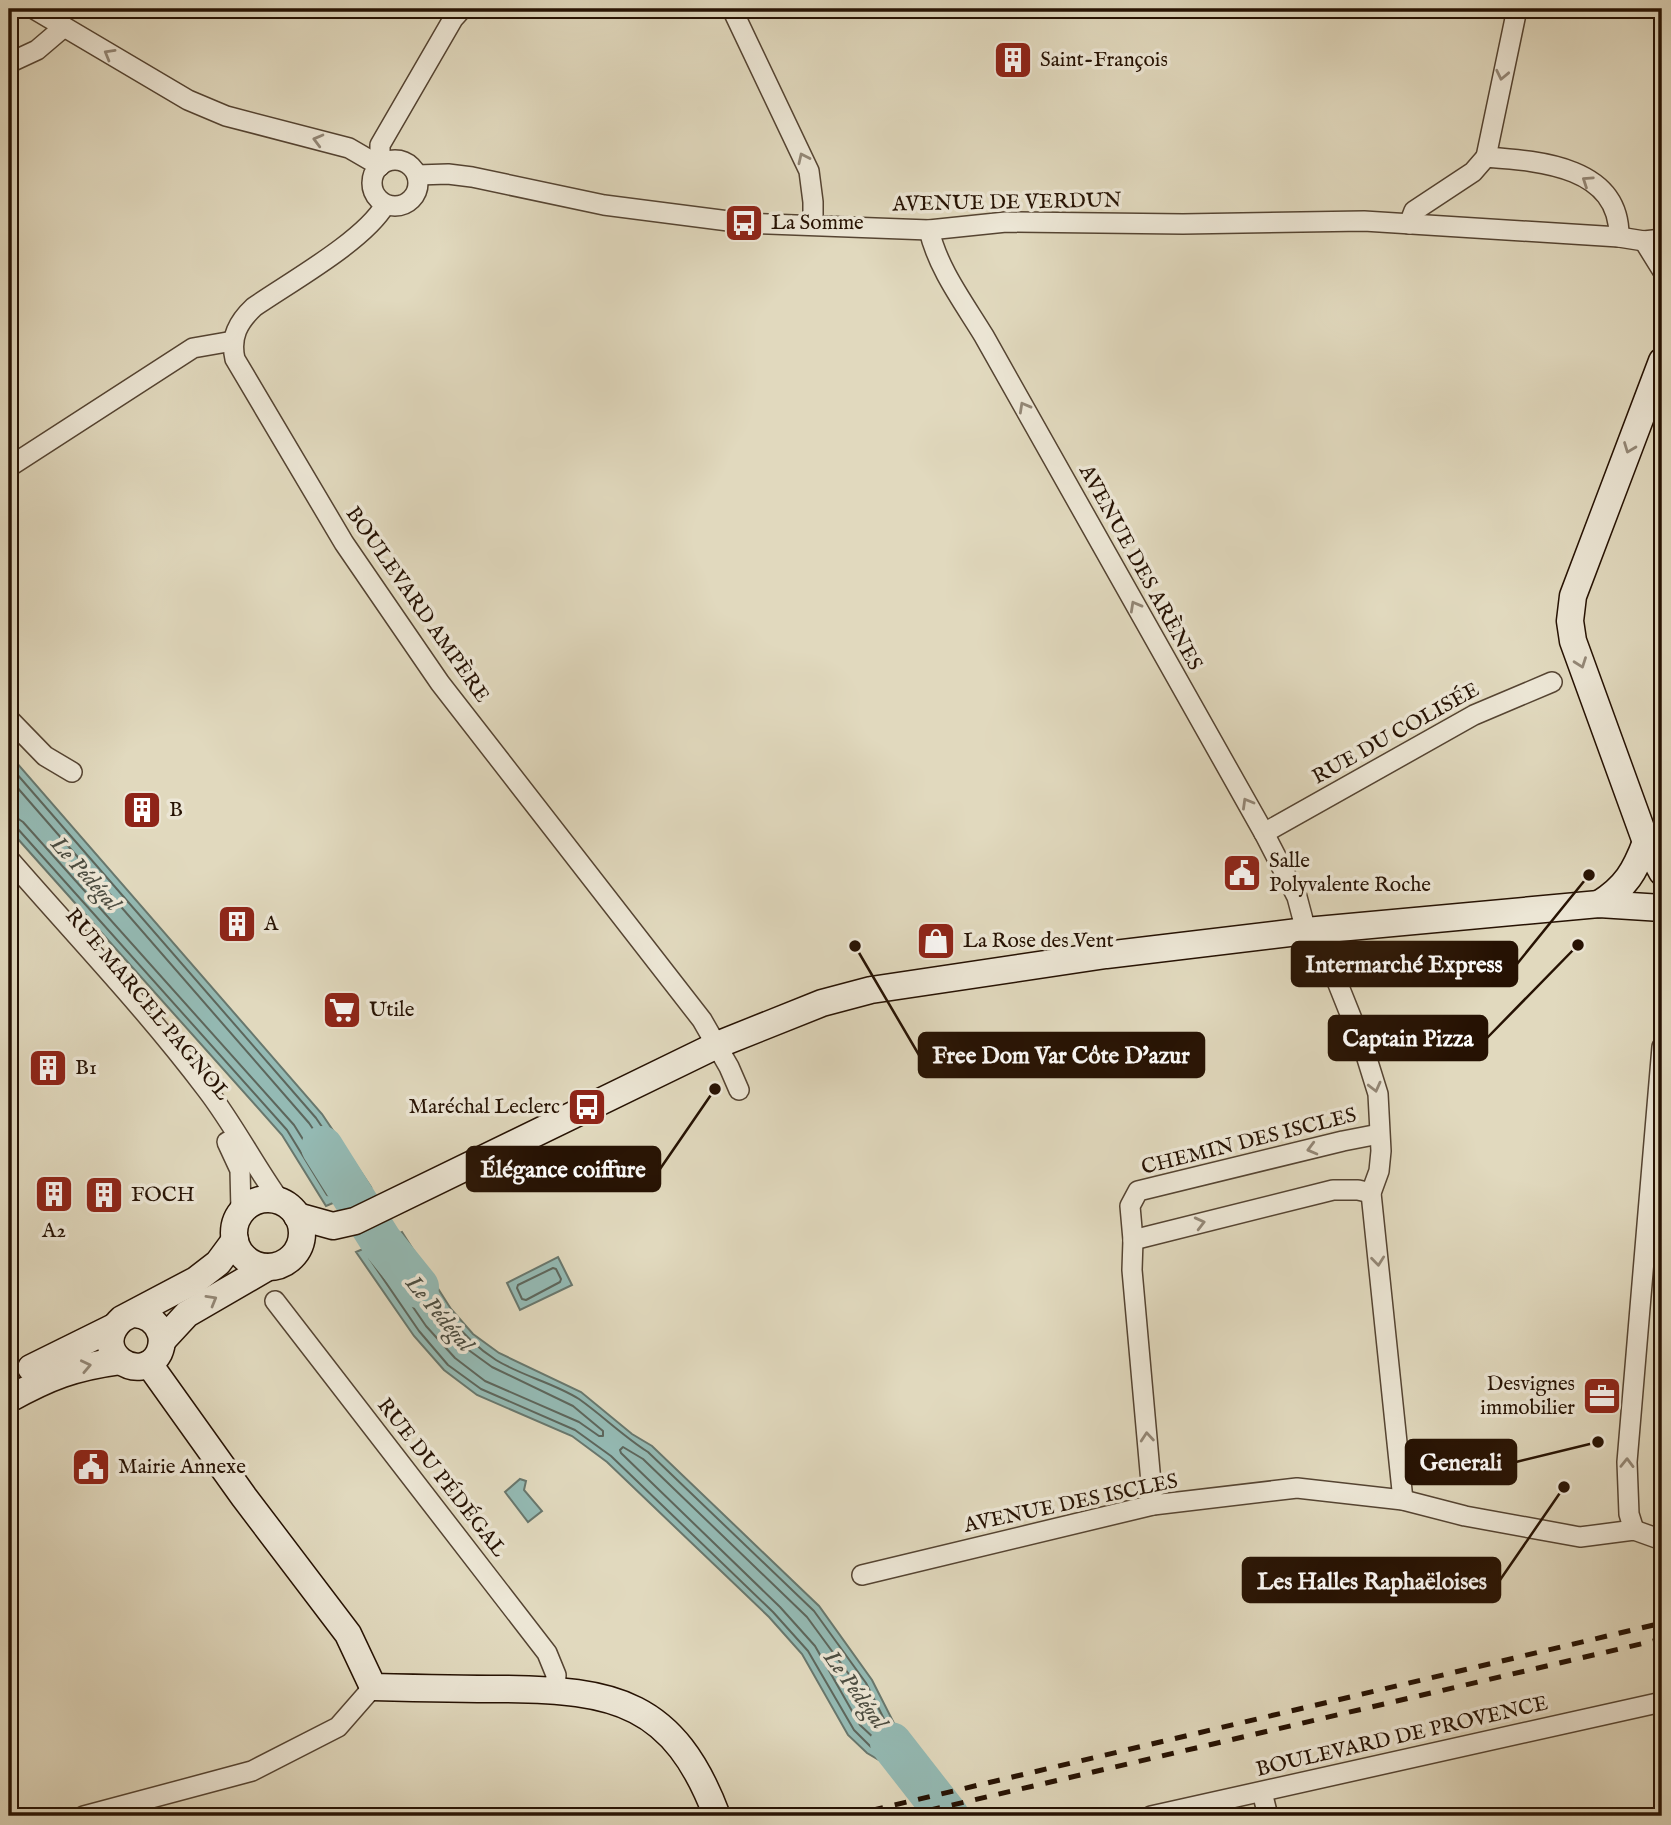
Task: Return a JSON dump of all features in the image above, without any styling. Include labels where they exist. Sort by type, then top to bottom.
[{"type":"main road","points":[[1662,361],[1573,596],[1570,621],[1573,641],[1646,842],[1662,872]]},
{"type":"main road","points":[[1608,898],[1636,869],[1646,842]]},
{"type":"main road","points":[[9,1399],[66,1371],[84,1366],[120,1361],[135,1366],[149,1364],[156,1357],[162,1340],[187,1314],[268,1267],[286,1261],[336,1225],[355,1221],[717,1045],[822,1003],[871,990],[1105,955],[1608,898],[1662,906]]},
{"type":"main road","points":[[268,1267],[252,1263],[244,1257],[234,1240],[234,1225],[241,1211],[250,1204],[260,1199],[336,1225]]},
{"type":"main road","points":[[289,1208],[302,1228],[301,1241],[295,1252]]},
{"type":"main road","points":[[9,1379],[125,1320],[196,1280],[212,1269],[234,1240]]},
{"type":"main road","points":[[125,1320],[154,1321],[162,1340]]},
{"type":"main road","points":[[120,1361],[110,1343],[125,1320]]},
{"type":"main road","points":[[149,1364],[244,1497],[348,1634],[373,1688],[555,1690],[609,1698],[635,1710],[672,1737],[688,1756],[706,1786],[717,1816]]},
{"type":"street","points":[[34,9],[188,100],[226,116],[349,148],[380,166]]},
{"type":"street","points":[[380,166],[380,145],[453,19],[462,9]]},
{"type":"street","points":[[732,9],[809,171],[813,224]]},
{"type":"street","points":[[1409,224],[1414,211],[1473,172],[1486,157],[1517,9]]},
{"type":"street","points":[[9,63],[37,50],[64,27]]},
{"type":"street","points":[[1486,157],[1561,166],[1584,177],[1605,194],[1614,206],[1619,219],[1619,237]]},
{"type":"street","points":[[388,161],[405,162],[417,175],[418,184],[411,200],[403,205],[385,205],[377,199],[372,181],[374,172],[388,161]]},
{"type":"street","name":"AVENUE DE VERDUN","points":[[417,175],[448,174],[472,177],[604,205],[731,222],[929,230],[1006,222],[1183,225],[1364,221],[1619,237],[1653,240],[1662,270]]},
{"type":"street","points":[[9,467],[193,348],[233,341],[242,318],[254,307],[361,234],[378,217],[385,205]]},
{"type":"street","name":"AVENUE DES ARÈNES","points":[[929,230],[934,249],[955,289],[985,337],[1264,833],[1315,931],[1364,1049],[1378,1094],[1381,1151],[1379,1171],[1371,1193]]},
{"type":"street","name":"BOULEVARD AMPÈRE","points":[[233,341],[235,359],[245,377],[344,543],[404,634],[702,1020],[739,1090]]},
{"type":"street","name":"RUE DU COLISÉE","points":[[1264,833],[1474,715],[1552,682]]},
{"type":"street","points":[[9,719],[45,757],[72,772]]},
{"type":"street","name":"RUE MARCEL PAGNOL","points":[[9,859],[174,1047],[219,1107],[253,1163],[289,1208]]},
{"type":"street","name":"RUE MARCEL PAGNOL","points":[[9,877],[161,1050],[211,1115],[235,1156],[240,1170],[241,1211]]},
{"type":"street","points":[[1634,1530],[1629,1514],[1626,1462],[1662,1047]]},
{"type":"street","name":"CHEMIN DES ISCLES","points":[[1153,1505],[1132,1270],[1130,1206],[1138,1191],[1379,1134]]},
{"type":"street","points":[[1133,1240],[1333,1190],[1371,1193],[1403,1500]]},
{"type":"street","name":"RUE DU PÉDÉGAL","points":[[275,1301],[547,1653],[556,1675],[555,1690]]},
{"type":"street","name":"AVENUE DES ISCLES","points":[[862,1575],[1153,1505],[1297,1488],[1403,1500],[1465,1516],[1580,1537],[1634,1530],[1662,1540]]},
{"type":"street","points":[[84,1816],[252,1771],[338,1727],[373,1688]]},
{"type":"street","name":"BOULEVARD DE PROVENCE","points":[[1151,1816],[1662,1702]]},
{"type":"street","points":[[1262,1792],[1268,1816]]},
{"type":"water","points":[[9,754],[322,1114],[371,1187],[326,1206],[282,1135],[9,829]]},
{"type":"water","points":[[402,1232],[451,1309],[473,1334],[499,1353],[581,1392],[632,1434],[652,1446],[819,1606],[872,1680],[904,1743],[941,1783],[910,1792],[894,1769],[867,1753],[848,1735],[802,1654],[769,1617],[607,1462],[572,1436],[477,1395],[444,1370],[414,1336],[356,1252]]},
{"type":"water","points":[[558,1257],[572,1285],[520,1310],[507,1283]]},
{"type":"water","points":[[520,1479],[526,1481],[524,1490],[542,1511],[528,1522],[505,1492]]},
{"type":"waterway","name":"Le Pédégal","points":[[322,1147],[381,1241],[418,1287]]},
{"type":"waterway","name":"Le Pédégal","points":[[891,1743],[948,1816]]},
{"type":"railway","points":[[848,1816],[1662,1623]]},
{"type":"railway","points":[[905,1816],[1662,1639]]},
{"type":"place","name":"Saint-François","points":[[1013,60]]},
{"type":"place","name":"La Somme","points":[[744,223]]},
{"type":"place","name":"B","points":[[142,810]]},
{"type":"place","name":"Salle Polyvalente Roche","points":[[1242,873]]},
{"type":"place","name":"Intermarché Express","points":[[1589,875]]},
{"type":"place","name":"A","points":[[237,924]]},
{"type":"place","name":"La Rose des Vent","points":[[936,941]]},
{"type":"place","name":"Captain Pizza","points":[[1578,945]]},
{"type":"place","name":"Free Dom Var Côte D'azur","points":[[855,946]]},
{"type":"place","name":"Utile","points":[[342,1010]]},
{"type":"place","name":"B1","points":[[48,1068]]},
{"type":"place","name":"Élégance coiffure","points":[[715,1089]]},
{"type":"place","name":"Maréchal Leclerc","points":[[587,1107]]},
{"type":"place","name":"A2","points":[[54,1194]]},
{"type":"place","name":"FOCH","points":[[104,1195]]},
{"type":"place","name":"Desvignes immobilier","points":[[1602,1396]]},
{"type":"place","name":"Generali","points":[[1598,1442]]},
{"type":"place","name":"Mairie Annexe","points":[[91,1467]]},
{"type":"place","name":"Les Halles Raphaëloises","points":[[1564,1487]]}]
